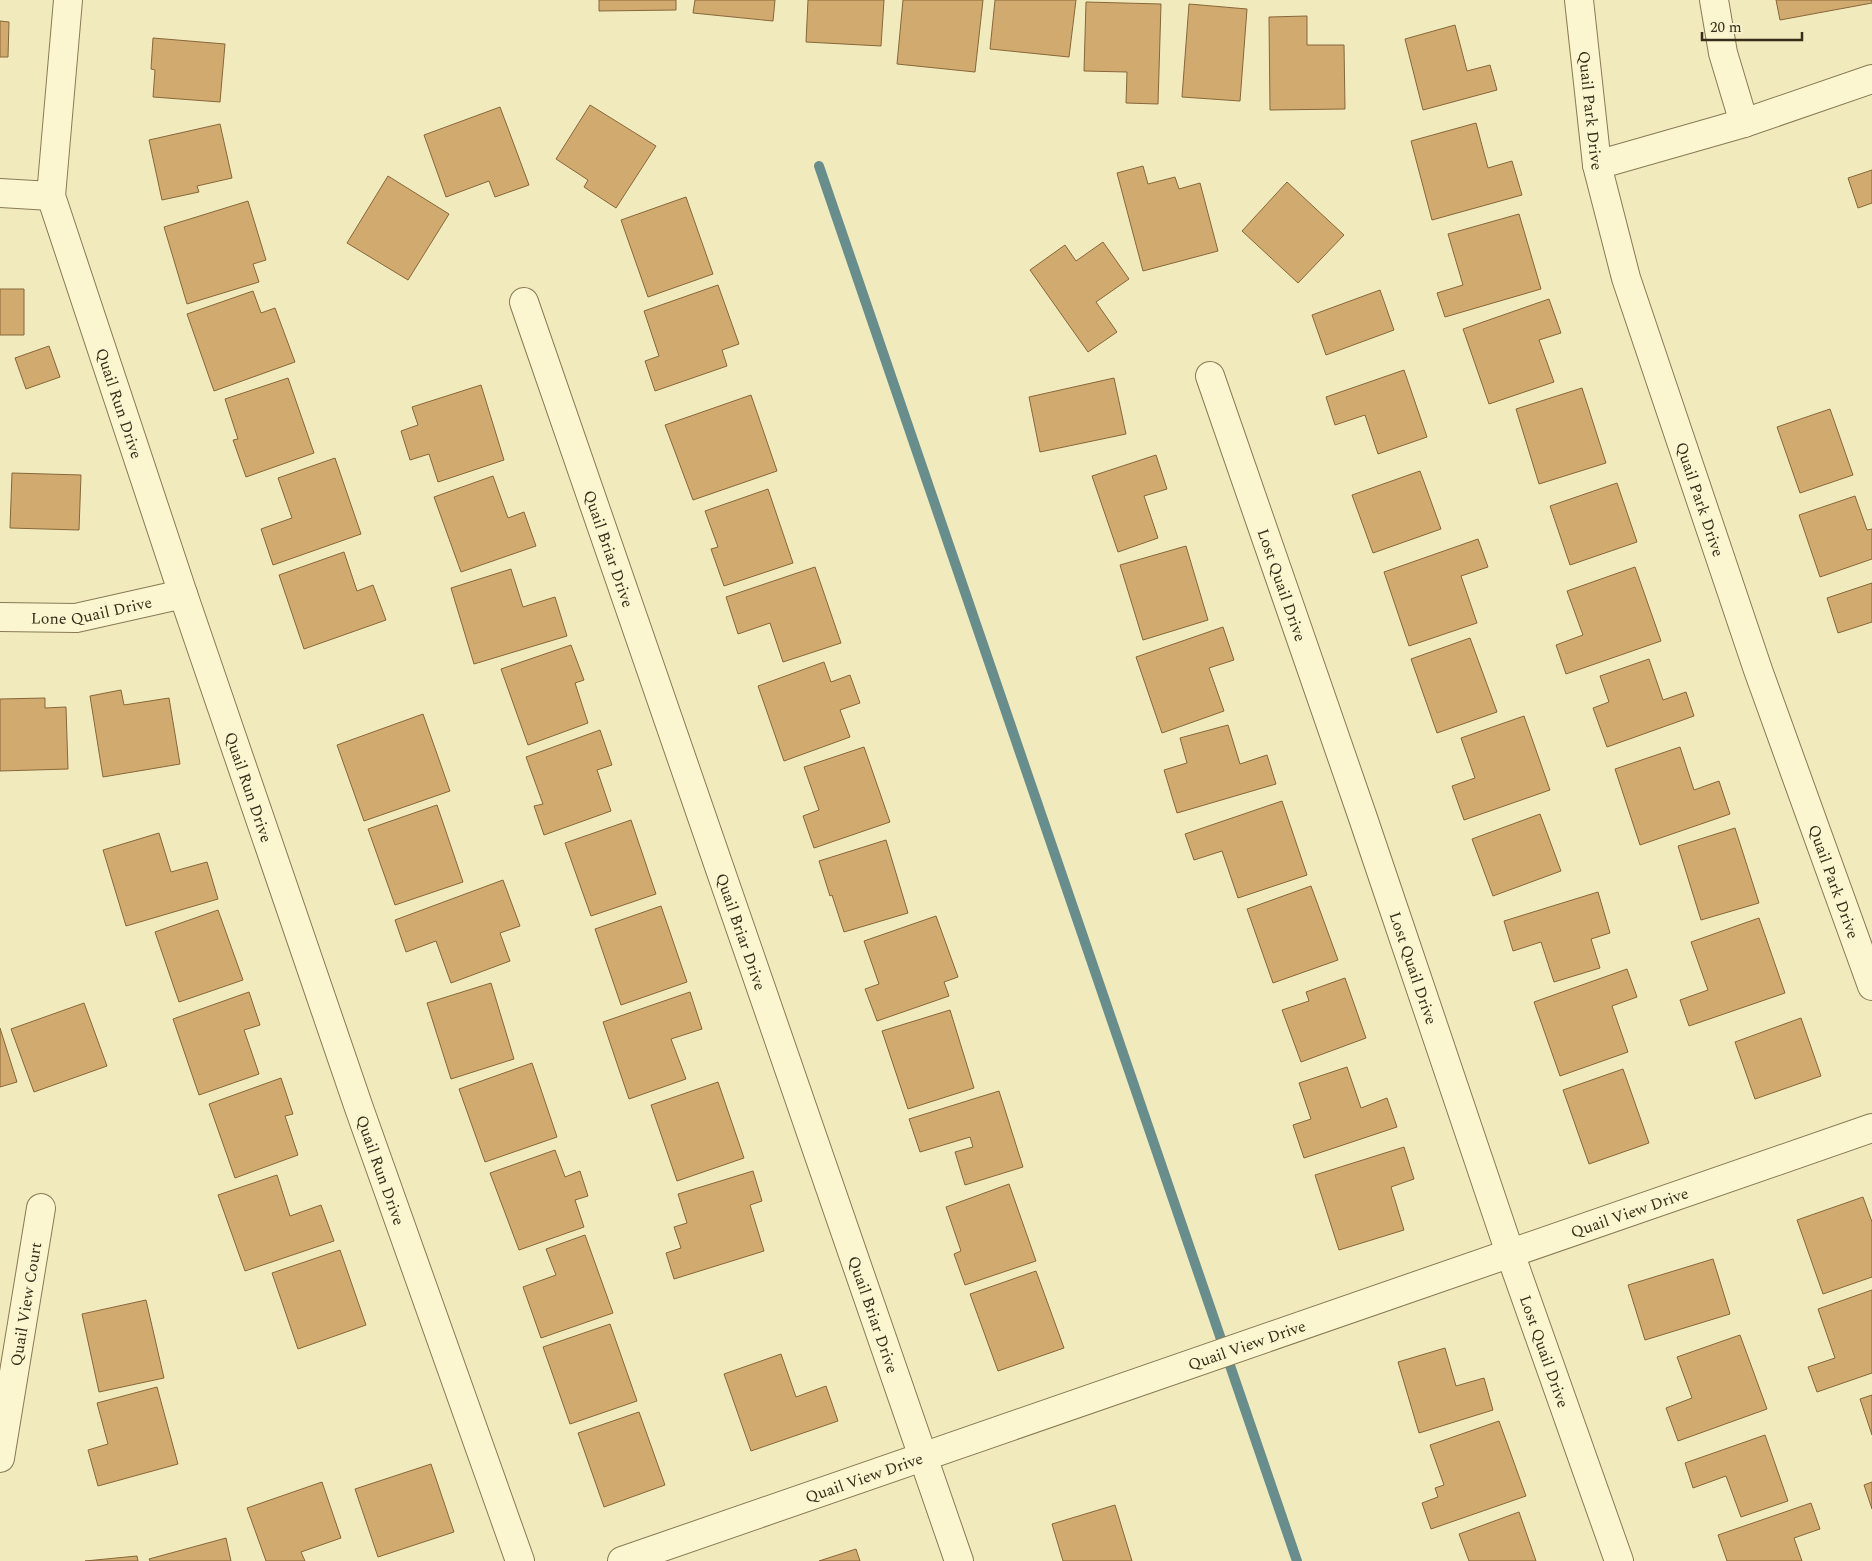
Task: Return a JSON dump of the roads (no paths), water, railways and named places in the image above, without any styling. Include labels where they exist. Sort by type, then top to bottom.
[{"type":"street","name":"Quail Run Drive","points":[[68,0],[51,196],[183,594],[359,1108],[520,1561]]},
{"type":"street","name":"Quail Park Drive","points":[[1579,0],[1597,165],[1626,278],[1758,670],[1872,986]]},
{"type":"street","points":[[1714,0],[1723,54],[1744,123]]},
{"type":"street","points":[[1597,165],[1744,123],[1872,79]]},
{"type":"street","points":[[0,193],[51,196]]},
{"type":"street","name":"Quail Briar Drive","points":[[524,302],[959,1561]]},
{"type":"street","name":"Lost Quail Drive","points":[[1210,376],[1362,815],[1510,1253],[1619,1561]]},
{"type":"street","name":"Lone Quail Drive","points":[[0,617],[76,618],[183,594]]},
{"type":"street","name":"Quail View Drive","points":[[622,1561],[1872,1128]]},
{"type":"street","name":"Quail View Court","points":[[0,1458],[41,1208]]},
{"type":"waterway","points":[[819,166],[1297,1561]]}]
